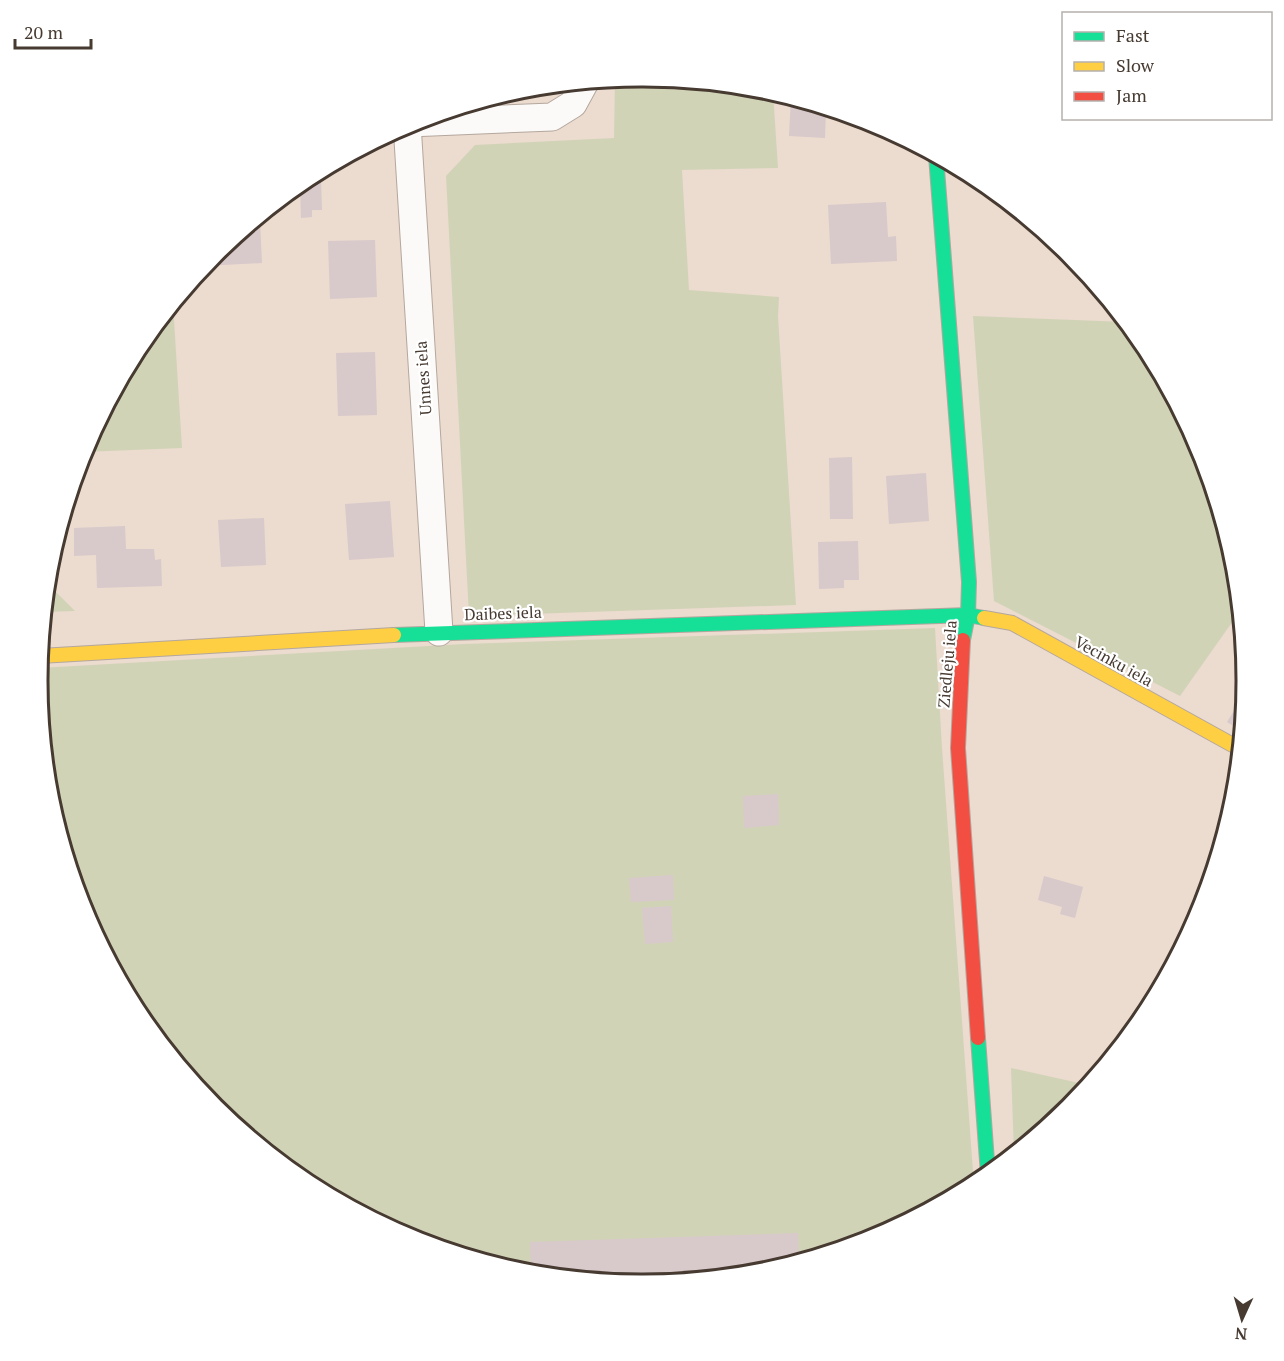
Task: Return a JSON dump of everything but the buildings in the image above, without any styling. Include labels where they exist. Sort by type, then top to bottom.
[{"type":"street","points":[[442,122],[552,117],[573,104],[580,90]]},
{"type":"street","name":"Unnes iela","points":[[409,135],[439,632]]},
{"type":"street","name":"Ziedleju iela","points":[[937,165],[969,582],[968,615],[961,648],[958,748],[987,1164]]},
{"type":"street","name":"Daibes iela","points":[[49,655],[439,632],[968,615]]},
{"type":"street","name":"Vecinku iela","points":[[968,615],[1011,623],[1232,745]]},
{"type":"green space","points":[[615,88],[681,88],[774,102],[778,168],[682,170],[689,290],[779,297],[778,316],[796,605],[469,616],[446,176],[475,145],[614,138]]},
{"type":"green space","points":[[174,316],[182,448],[94,452],[128,383],[148,350]]},
{"type":"green space","points":[[973,316],[1115,322],[1136,350],[1156,384],[1191,453],[1216,527],[1225,565],[1233,621],[1180,696],[994,601]]},
{"type":"green space","points":[[56,586],[56,592],[75,611],[52,612]]},
{"type":"green space","points":[[935,628],[973,1173],[905,1213],[833,1243],[796,1254],[758,1263],[681,1273],[603,1273],[526,1263],[488,1254],[451,1243],[379,1213],[345,1195],[280,1152],[222,1101],[195,1072],[148,1011],[109,943],[93,908],[68,834],[59,796],[49,719],[48,667],[464,644]]},
{"type":"green space","points":[[1011,1068],[1079,1083],[1062,1101],[1014,1144]]},
{"type":"traffic: fast","points":[[937,165],[969,582],[968,615],[963,640]]},
{"type":"traffic: fast","points":[[394,635],[968,615],[984,618]]},
{"type":"traffic: fast","points":[[978,1038],[987,1164]]},
{"type":"traffic: slow","points":[[984,618],[1012,623],[1232,745]]},
{"type":"traffic: slow","points":[[49,655],[394,635]]},
{"type":"traffic: jam","points":[[963,640],[958,748],[978,1038]]}]
